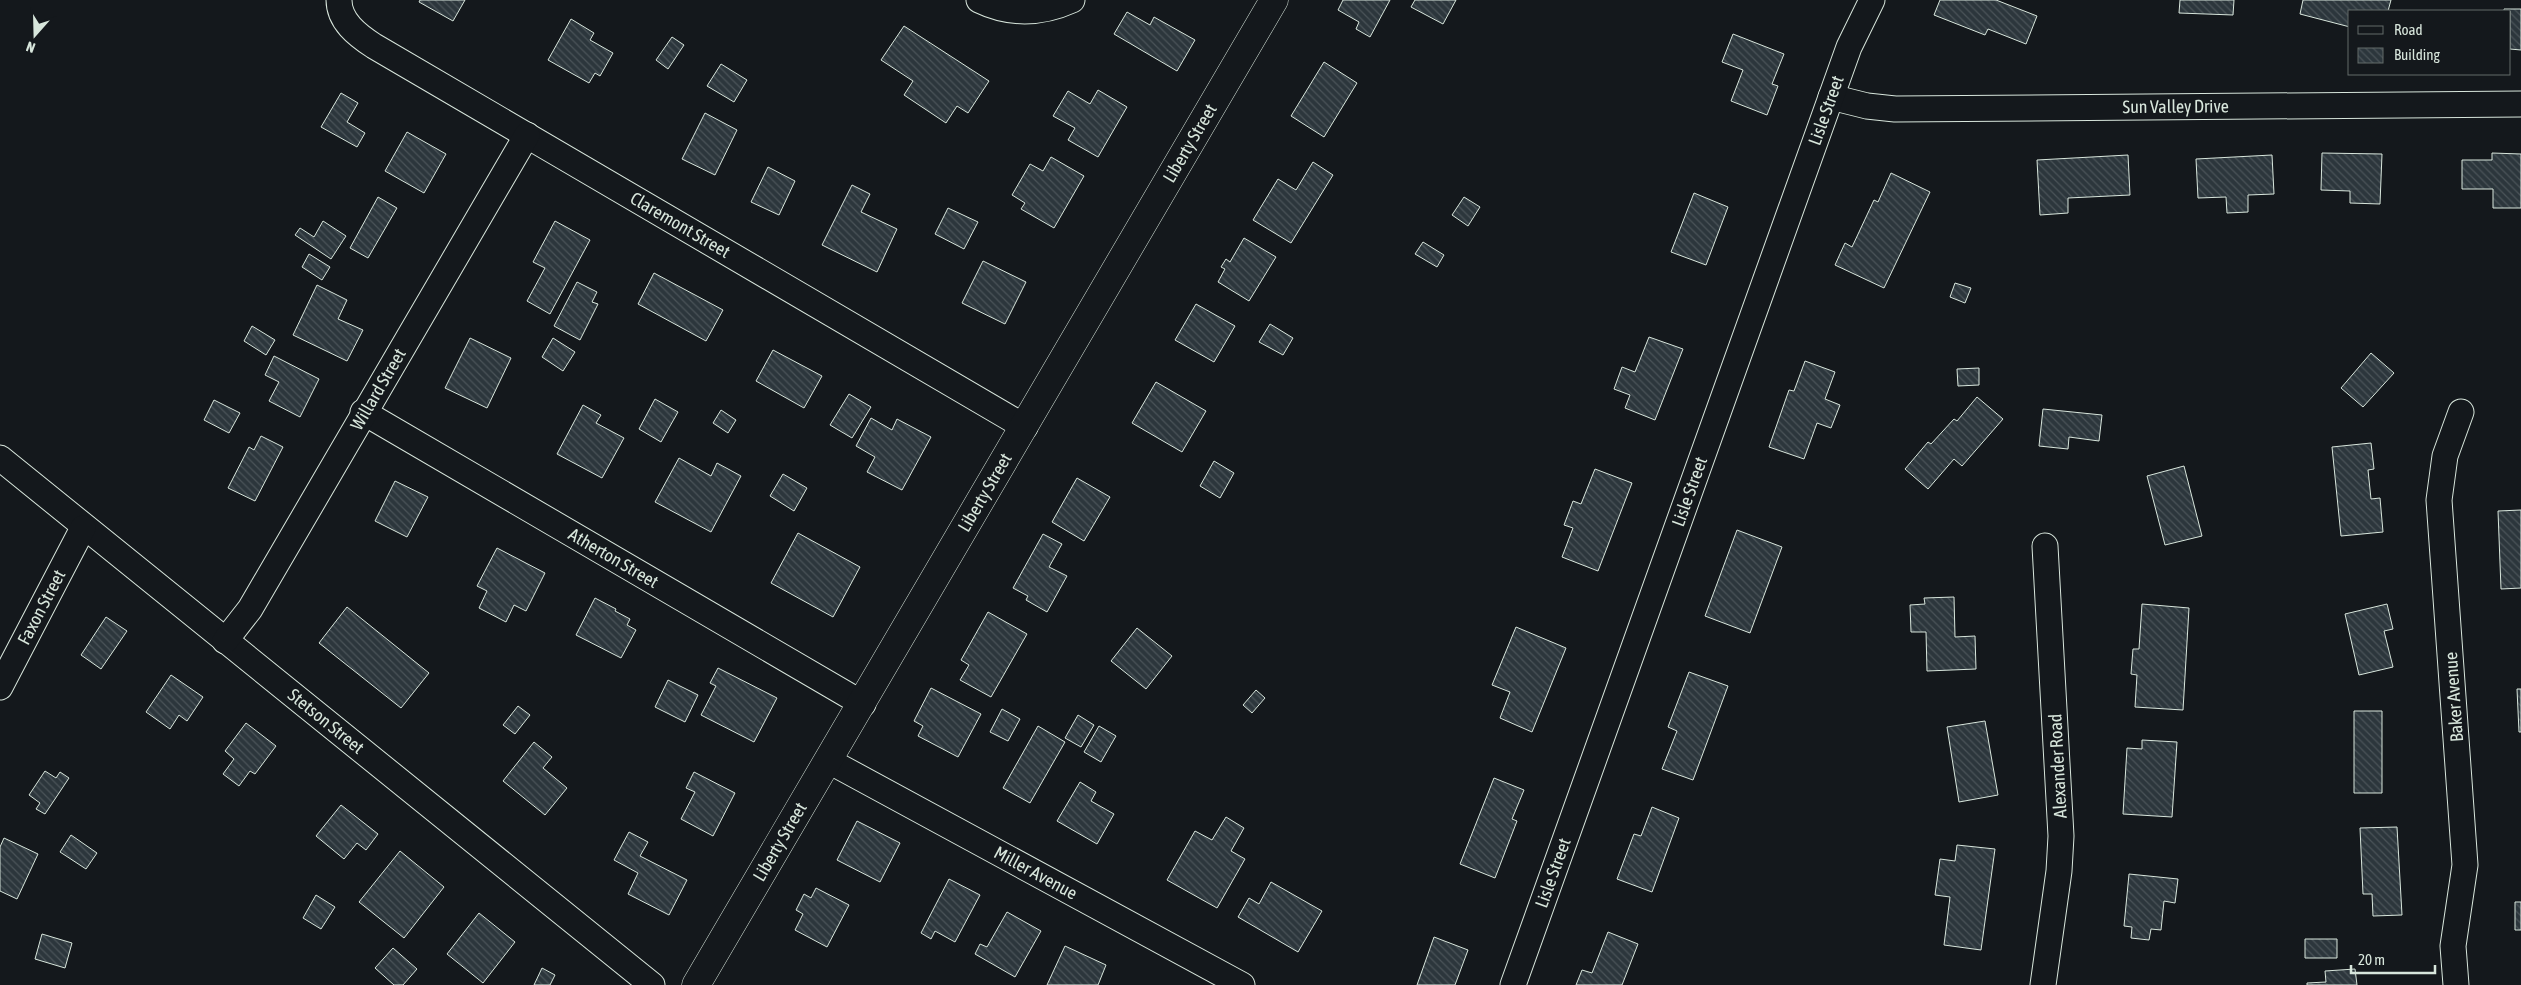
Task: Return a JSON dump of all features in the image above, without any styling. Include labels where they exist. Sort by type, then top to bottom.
[{"type":"main road","name":"Liberty Street","points":[[696,985],[863,704],[1269,2]]},
{"type":"street","points":[[979,0],[996,7],[1028,12],[1043,10],[1072,0]]},
{"type":"street","name":"Lisle Street","points":[[1513,985],[1852,41],[1872,0]]},
{"type":"street","name":"Claremont Street","points":[[341,8],[351,28],[374,46],[1024,427]]},
{"type":"street","name":"Sun Valley Drive","points":[[1832,97],[1866,106],[1895,109],[2521,104]]},
{"type":"street","name":"Willard Street","points":[[225,641],[250,609],[363,412],[527,135]]},
{"type":"street","name":"Atherton Street","points":[[363,412],[863,704]]},
{"type":"street","name":"Baker Avenue","points":[[2456,985],[2453,946],[2465,865],[2439,500],[2445,456],[2461,412]]},
{"type":"street","name":"Stetson Street","points":[[0,458],[83,528],[652,985]]},
{"type":"street","name":"Faxon Street","points":[[0,687],[83,528]]},
{"type":"street","name":"Alexander Road","points":[[2043,985],[2062,836],[2045,546]]},
{"type":"street","name":"Miller Avenue","points":[[829,760],[1242,985]]},
{"type":"building","points":[[420,0],[465,0],[453,21],[419,2]]},
{"type":"building","points":[[1343,0],[1390,0],[1370,37],[1356,29],[1359,22],[1338,10]]},
{"type":"building","points":[[1415,0],[1456,0],[1443,24],[1411,7]]},
{"type":"building","points":[[1940,0],[1996,0],[2037,16],[2026,44],[1988,29],[1985,35],[1934,15]]},
{"type":"building","points":[[2180,0],[2234,0],[2233,15],[2179,13]]},
{"type":"building","points":[[2303,0],[2391,0],[2388,10],[2348,10],[2348,26],[2300,14]]},
{"type":"building","points":[[2521,9],[2521,50],[2511,49],[2511,10],[2504,10]]},
{"type":"building","points":[[1127,12],[1150,25],[1154,17],[1195,40],[1177,71],[1114,34]]},
{"type":"building","points":[[571,19],[594,33],[590,40],[613,53],[600,76],[595,73],[589,83],[548,60]]},
{"type":"building","points":[[904,26],[989,81],[968,113],[957,106],[946,123],[904,95],[913,81],[881,60]]},
{"type":"building","points":[[1733,34],[1784,54],[1772,84],[1778,86],[1767,115],[1731,101],[1743,70],[1722,62]]},
{"type":"building","points":[[672,37],[684,45],[668,69],[656,60]]},
{"type":"building","points":[[1324,62],[1357,83],[1324,137],[1291,116]]},
{"type":"building","points":[[721,64],[747,80],[734,102],[707,86]]},
{"type":"building","points":[[1098,90],[1127,107],[1098,157],[1068,140],[1075,128],[1053,116],[1068,91],[1090,104]]},
{"type":"building","points":[[341,93],[358,103],[347,122],[365,133],[357,147],[321,127]]},
{"type":"building","points":[[705,113],[737,130],[715,175],[682,159]]},
{"type":"building","points":[[407,132],[446,154],[424,193],[385,171]]},
{"type":"building","points":[[2322,153],[2382,154],[2380,204],[2350,203],[2350,191],[2321,190]]},
{"type":"building","points":[[2492,153],[2521,154],[2521,208],[2493,208],[2493,189],[2462,189],[2462,160],[2492,160]]},
{"type":"building","points":[[2128,155],[2130,195],[2068,198],[2068,213],[2040,215],[2037,160]]},
{"type":"building","points":[[2272,155],[2274,194],[2248,195],[2248,212],[2227,213],[2226,197],[2198,198],[2196,159]]},
{"type":"building","points":[[1051,157],[1084,176],[1054,228],[1021,209],[1025,203],[1012,195],[1030,164],[1043,171]]},
{"type":"building","points":[[1313,162],[1333,175],[1291,243],[1253,220],[1278,179],[1296,190]]},
{"type":"building","points":[[768,167],[795,181],[779,215],[751,202]]},
{"type":"building","points":[[1891,173],[1930,192],[1884,288],[1835,265],[1845,243],[1852,247],[1874,200],[1878,202]]},
{"type":"building","points":[[852,185],[870,194],[861,212],[897,229],[877,272],[822,245]]},
{"type":"building","points":[[1694,193],[1728,207],[1706,265],[1671,252]]},
{"type":"building","points":[[378,197],[397,208],[368,258],[350,248]]},
{"type":"building","points":[[1464,197],[1480,207],[1468,226],[1452,215]]},
{"type":"building","points":[[948,208],[978,222],[964,249],[935,234]]},
{"type":"building","points":[[323,221],[346,236],[331,259],[295,235],[300,228],[314,237]]},
{"type":"building","points":[[555,221],[590,240],[550,314],[527,301],[545,268],[533,262]]},
{"type":"building","points":[[1244,238],[1276,257],[1249,301],[1218,282],[1225,269],[1221,267],[1226,259],[1230,262]]},
{"type":"building","points":[[1423,242],[1444,255],[1437,267],[1415,254]]},
{"type":"building","points":[[309,254],[330,267],[322,280],[302,267]]},
{"type":"building","points":[[983,261],[1026,282],[1005,324],[962,303]]},
{"type":"building","points":[[654,273],[723,310],[706,341],[638,304]]},
{"type":"building","points":[[577,282],[597,292],[592,302],[598,304],[580,340],[554,326]]},
{"type":"building","points":[[1955,283],[1971,288],[1965,303],[1950,297]]},
{"type":"building","points":[[317,285],[347,300],[338,319],[363,330],[347,361],[293,335]]},
{"type":"building","points":[[1196,304],[1235,326],[1214,362],[1175,340]]},
{"type":"building","points":[[1270,324],[1293,338],[1283,355],[1259,342]]},
{"type":"building","points":[[252,326],[275,340],[266,355],[244,341]]},
{"type":"building","points":[[1649,337],[1683,349],[1655,420],[1625,408],[1630,395],[1614,389],[1622,367],[1635,372]]},
{"type":"building","points":[[470,338],[511,358],[487,408],[445,388]]},
{"type":"building","points":[[553,338],[575,352],[563,371],[542,357]]},
{"type":"building","points":[[773,350],[822,376],[804,408],[756,381]]},
{"type":"building","points":[[2371,353],[2394,373],[2363,407],[2341,388]]},
{"type":"building","points":[[274,356],[319,379],[300,417],[269,401],[279,382],[265,375]]},
{"type":"building","points":[[1805,361],[1835,372],[1825,399],[1840,405],[1831,428],[1817,423],[1804,459],[1769,447],[1789,390],[1794,391]]},
{"type":"building","points":[[1979,368],[1979,385],[1958,386],[1957,369]]},
{"type":"building","points":[[1156,382],[1206,411],[1182,452],[1132,423]]},
{"type":"building","points":[[849,394],[871,407],[852,438],[830,425]]},
{"type":"building","points":[[1977,397],[2003,419],[1962,466],[1954,459],[1928,489],[1905,469],[1928,442],[1931,444],[1954,419],[1957,421]]},
{"type":"building","points":[[655,399],[678,412],[661,442],[639,429]]},
{"type":"building","points":[[214,400],[240,413],[229,433],[204,420]]},
{"type":"building","points":[[583,405],[601,415],[596,423],[624,438],[602,478],[557,454]]},
{"type":"building","points":[[2043,409],[2102,415],[2099,441],[2069,437],[2068,449],[2039,446]]},
{"type":"building","points":[[721,410],[736,420],[728,433],[713,423]]},
{"type":"building","points":[[871,418],[892,430],[897,419],[931,437],[902,490],[867,472],[875,457],[856,446]]},
{"type":"building","points":[[261,436],[283,447],[255,501],[228,488],[249,447],[254,450]]},
{"type":"building","points":[[2371,443],[2374,469],[2368,470],[2371,499],[2380,498],[2383,532],[2341,536],[2332,447]]},
{"type":"building","points":[[679,458],[711,476],[717,463],[741,476],[711,532],[655,502]]},
{"type":"building","points":[[1214,461],[1234,473],[1220,498],[1200,486]]},
{"type":"building","points":[[2184,466],[2202,536],[2165,545],[2147,476]]},
{"type":"building","points":[[1595,469],[1632,483],[1598,571],[1562,557],[1573,528],[1564,525],[1573,501],[1581,504]]},
{"type":"building","points":[[783,474],[807,488],[794,511],[770,496]]},
{"type":"building","points":[[1077,478],[1110,497],[1084,541],[1052,522]]},
{"type":"building","points":[[395,481],[428,497],[407,537],[375,521]]},
{"type":"building","points":[[2521,510],[2521,588],[2501,589],[2498,511]]},
{"type":"building","points":[[1737,530],[1782,547],[1750,633],[1705,616]]},
{"type":"building","points":[[798,533],[860,567],[833,617],[771,583]]},
{"type":"building","points":[[1043,534],[1062,544],[1049,567],[1067,576],[1047,612],[1026,600],[1028,596],[1013,588]]},
{"type":"building","points":[[497,548],[545,573],[526,611],[514,605],[506,622],[479,608],[487,591],[477,586]]},
{"type":"building","points":[[1954,597],[1955,637],[1975,636],[1976,669],[1927,671],[1926,632],[1911,632],[1910,605],[1925,604],[1924,598]]},
{"type":"building","points":[[595,598],[630,619],[627,625],[636,630],[621,658],[576,635]]},
{"type":"building","points":[[2142,604],[2189,608],[2183,710],[2135,707],[2137,675],[2131,674],[2133,649],[2139,649]]},
{"type":"building","points":[[2387,604],[2393,629],[2384,631],[2393,667],[2359,675],[2345,614]]},
{"type":"building","points":[[347,607],[429,673],[401,708],[319,643]]},
{"type":"building","points":[[988,612],[1027,634],[991,697],[960,680],[969,665],[961,660]]},
{"type":"building","points":[[106,617],[127,631],[101,669],[81,655]]},
{"type":"building","points":[[1516,627],[1566,648],[1532,732],[1500,718],[1510,692],[1492,685]]},
{"type":"building","points":[[1137,628],[1172,656],[1146,689],[1111,661]]},
{"type":"building","points":[[718,668],[777,698],[754,742],[701,715],[716,686],[710,683]]},
{"type":"building","points":[[1689,672],[1728,686],[1693,780],[1662,769],[1677,731],[1668,727]]},
{"type":"building","points":[[171,675],[203,697],[187,721],[179,715],[170,729],[146,712]]},
{"type":"building","points":[[668,680],[698,695],[685,722],[655,707]]},
{"type":"building","points":[[931,688],[981,714],[958,757],[918,736],[923,726],[914,721]]},
{"type":"building","points":[[2517,689],[2521,689],[2521,732],[2519,732]]},
{"type":"building","points":[[1256,690],[1265,698],[1252,713],[1243,705]]},
{"type":"building","points":[[518,706],[530,715],[515,734],[503,725]]},
{"type":"building","points":[[1002,709],[1020,719],[1008,741],[990,732]]},
{"type":"building","points":[[2354,711],[2382,711],[2382,793],[2354,793]]},
{"type":"building","points":[[1078,715],[1094,725],[1081,747],[1065,738]]},
{"type":"building","points":[[1985,721],[1998,795],[1959,802],[1947,727]]},
{"type":"building","points":[[246,723],[276,746],[255,774],[250,771],[239,786],[223,774],[234,759],[225,751]]},
{"type":"building","points":[[1038,726],[1065,742],[1030,803],[1003,788]]},
{"type":"building","points":[[1099,726],[1116,736],[1101,762],[1084,752]]},
{"type":"building","points":[[2142,740],[2177,742],[2172,817],[2123,814],[2127,748],[2142,749]]},
{"type":"building","points":[[534,742],[552,757],[543,768],[567,788],[545,815],[503,781]]},
{"type":"building","points":[[45,771],[56,778],[60,772],[69,778],[45,814],[36,809],[40,803],[29,795]]},
{"type":"building","points":[[694,772],[735,793],[713,836],[681,819],[695,792],[686,788]]},
{"type":"building","points":[[1494,778],[1524,790],[1512,819],[1517,821],[1495,878],[1460,864]]},
{"type":"building","points":[[1080,782],[1096,792],[1091,801],[1114,814],[1097,844],[1057,821]]},
{"type":"building","points":[[341,805],[378,834],[366,850],[357,843],[344,859],[316,836]]},
{"type":"building","points":[[1652,807],[1679,818],[1652,892],[1617,879],[1634,834],[1641,836]]},
{"type":"building","points":[[1226,817],[1244,828],[1231,851],[1245,859],[1217,908],[1167,880],[1195,831],[1212,840]]},
{"type":"building","points":[[857,821],[900,843],[880,882],[837,860]]},
{"type":"building","points":[[2397,827],[2402,915],[2373,916],[2372,894],[2363,894],[2360,828]]},
{"type":"building","points":[[629,832],[648,842],[640,856],[687,880],[669,915],[628,894],[638,873],[614,860]]},
{"type":"building","points":[[71,835],[97,853],[86,869],[60,852]]},
{"type":"building","points":[[4,838],[38,854],[17,899],[0,891],[0,847]]},
{"type":"building","points":[[1957,845],[1995,849],[1981,950],[1944,945],[1950,897],[1935,895],[1940,859],[1955,861]]},
{"type":"building","points":[[400,851],[444,887],[404,938],[359,902]]},
{"type":"building","points":[[2129,874],[2178,879],[2175,903],[2164,901],[2161,930],[2151,929],[2149,940],[2131,938],[2132,927],[2124,926]]},
{"type":"building","points":[[949,879],[980,895],[955,942],[935,931],[931,939],[921,933]]},
{"type":"building","points":[[1271,882],[1322,911],[1298,952],[1238,917],[1249,898],[1259,904]]},
{"type":"building","points":[[816,888],[849,905],[827,947],[795,930],[803,914],[796,910],[804,894],[811,898]]},
{"type":"building","points":[[316,895],[335,907],[321,929],[303,918]]},
{"type":"building","points":[[2515,902],[2521,902],[2521,930],[2515,930]]},
{"type":"building","points":[[1007,912],[1041,931],[1015,977],[975,954],[980,944],[987,947]]},
{"type":"building","points":[[479,913],[515,942],[483,983],[447,954]]},
{"type":"building","points":[[1608,932],[1638,944],[1622,985],[1576,985],[1582,970],[1592,973]]},
{"type":"building","points":[[42,934],[72,943],[65,968],[35,959]]},
{"type":"building","points":[[1434,937],[1468,950],[1455,985],[1417,985]]},
{"type":"building","points":[[2305,939],[2337,939],[2337,958],[2305,958]]},
{"type":"building","points":[[1065,946],[1106,965],[1098,985],[1047,985]]},
{"type":"building","points":[[393,948],[417,969],[403,985],[394,985],[375,968]]},
{"type":"building","points":[[542,968],[555,975],[550,985],[534,985]]},
{"type":"building","points":[[2355,969],[2357,985],[2307,985],[2307,983],[2326,982],[2325,971]]}]
